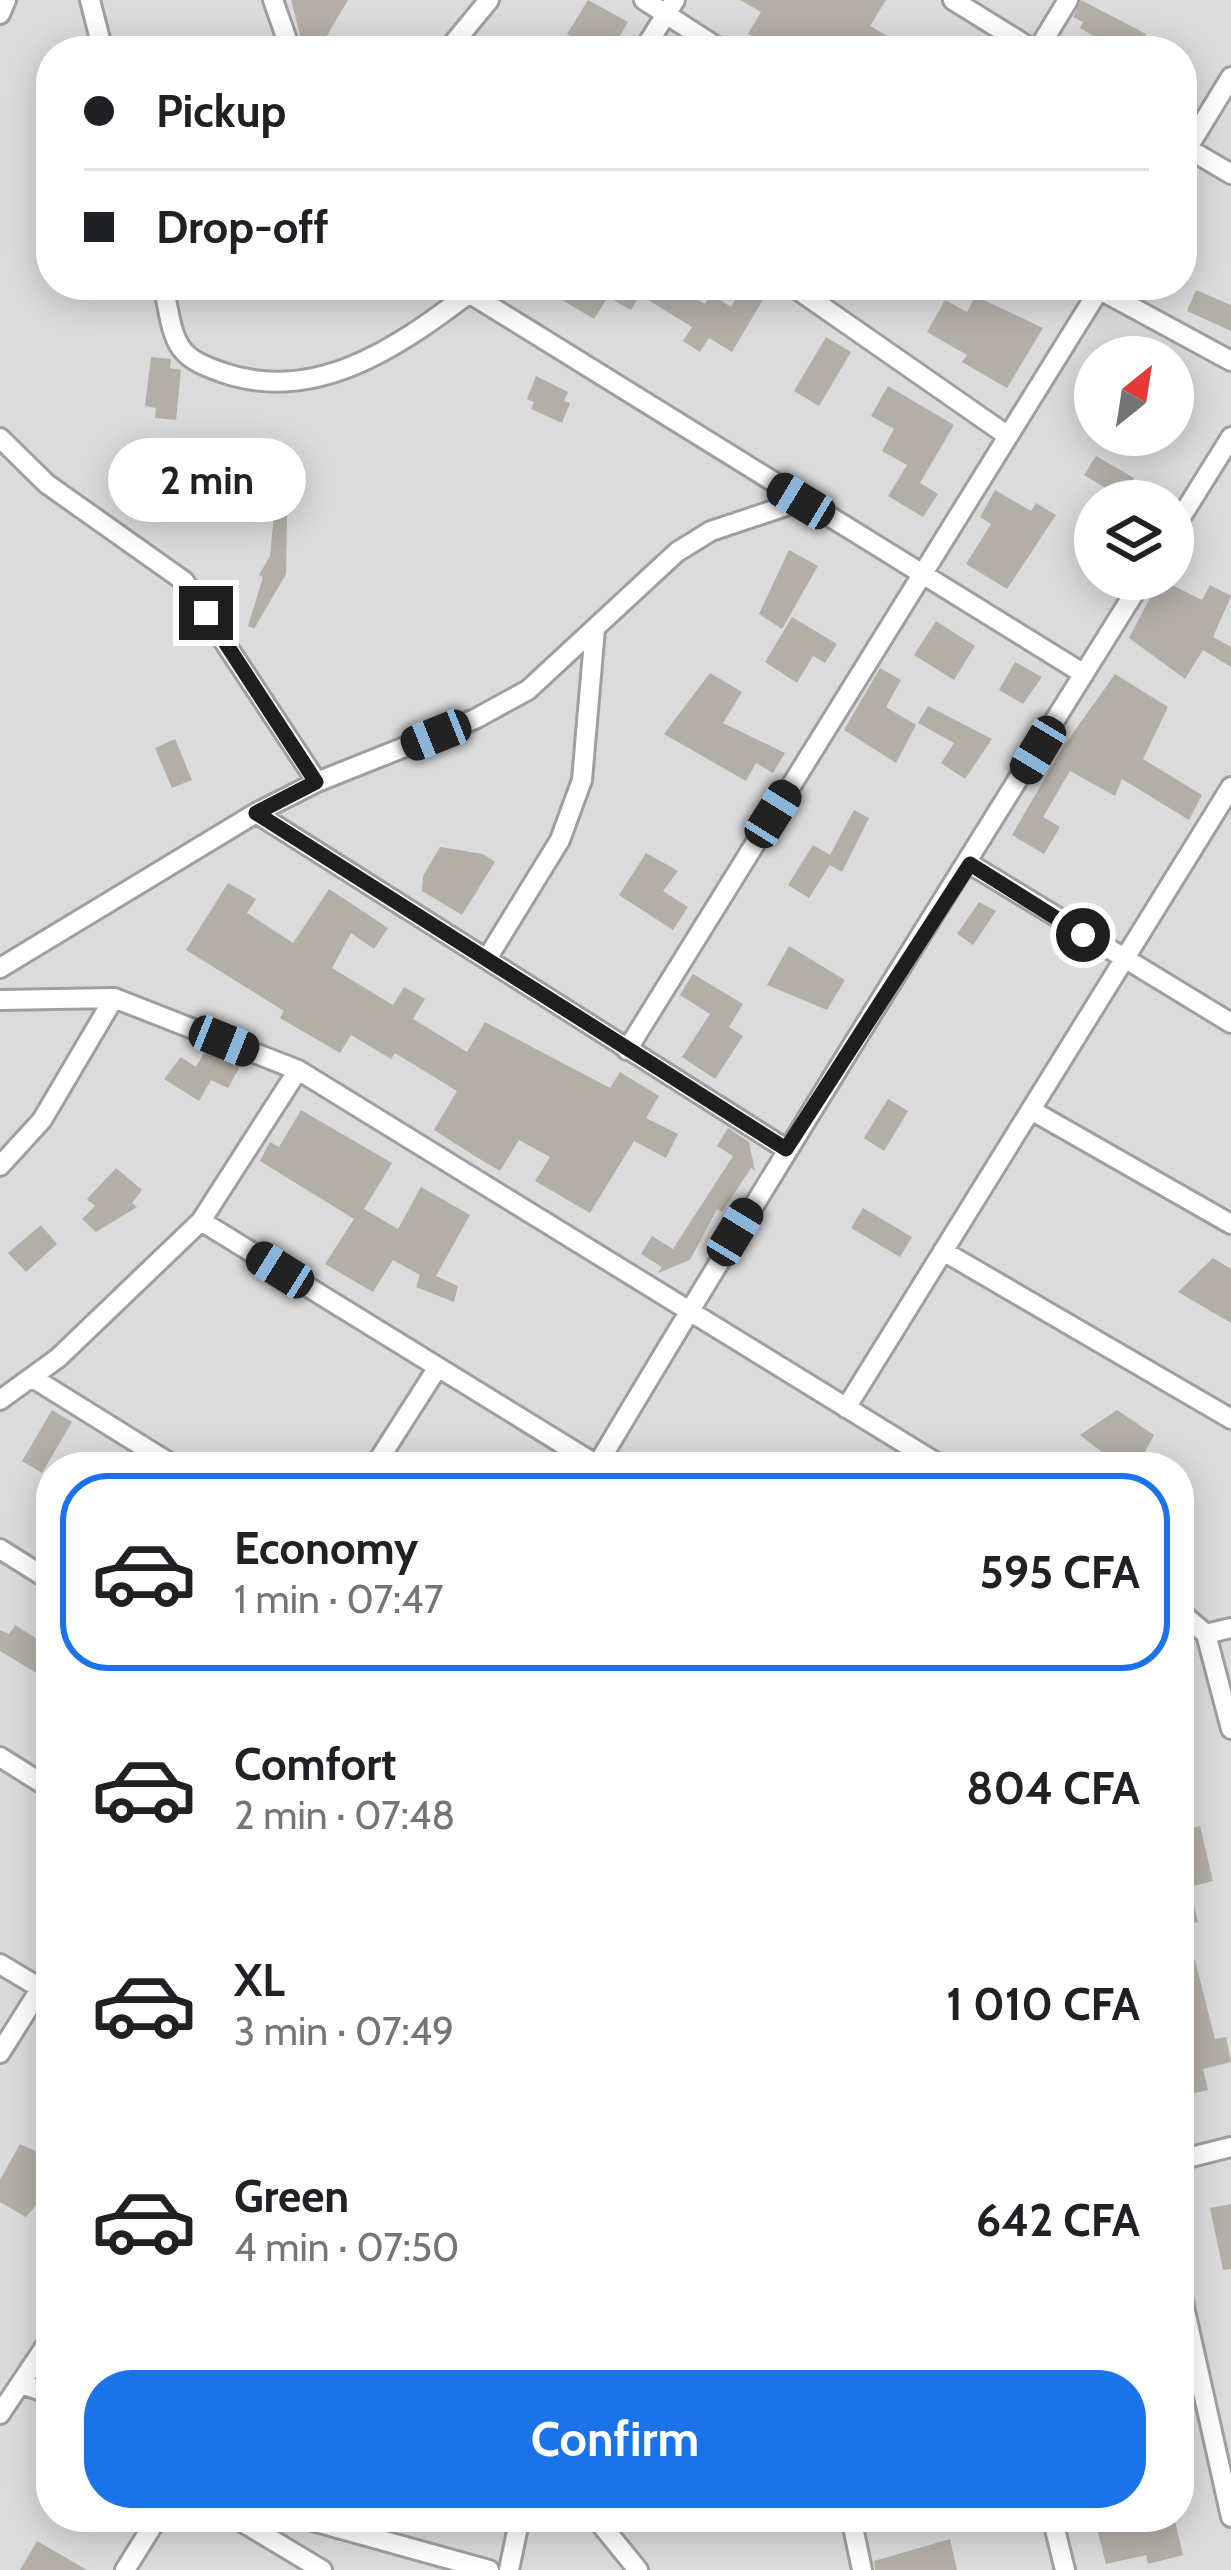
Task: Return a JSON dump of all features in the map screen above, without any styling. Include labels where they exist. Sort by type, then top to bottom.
[{"type":"street","points":[[0,14],[6,0]]},
{"type":"street","points":[[90,0],[99,36]]},
{"type":"street","points":[[273,0],[286,36]]},
{"type":"street","points":[[459,36],[489,0]]},
{"type":"street","points":[[644,0],[671,7],[705,36]]},
{"type":"street","points":[[952,0],[1011,36]]},
{"type":"street","points":[[1045,36],[1068,0]]},
{"type":"street","points":[[653,36],[671,7]]},
{"type":"street","points":[[1197,130],[1231,77]]},
{"type":"street","points":[[1197,157],[1231,174]]},
{"type":"street","points":[[167,300],[179,346],[189,357],[234,377],[276,386],[304,384],[413,336],[463,300]]},
{"type":"street","points":[[478,300],[920,578],[1084,674]]},
{"type":"street","points":[[813,300],[1008,436]]},
{"type":"street","points":[[627,1050],[1089,300]]},
{"type":"street","points":[[1121,300],[1231,361]]},
{"type":"street","points":[[1194,496],[1231,437]]},
{"type":"street","points":[[0,438],[47,484],[184,581],[316,782]]},
{"type":"street","points":[[0,968],[256,813],[316,782],[476,719],[528,690],[694,541],[801,501]]},
{"type":"street","points":[[606,1452],[786,1149],[970,864],[1130,600]]},
{"type":"street","points":[[488,957],[560,840],[582,780],[595,629]]},
{"type":"street","points":[[846,1408],[1231,787]]},
{"type":"street","points":[[256,813],[786,1149]]},
{"type":"street","points":[[970,864],[1231,1023]]},
{"type":"street","points":[[0,1000],[114,998],[298,1070],[918,1452]]},
{"type":"street","points":[[0,1166],[42,1120],[114,998]]},
{"type":"street","points":[[0,1400],[33,1378],[201,1221],[298,1070]]},
{"type":"street","points":[[1030,1109],[1231,1224]]},
{"type":"street","points":[[201,1221],[575,1452]]},
{"type":"street","points":[[943,1250],[1231,1419]]},
{"type":"street","points":[[384,1452],[438,1367]]},
{"type":"street","points":[[33,1378],[152,1452]]},
{"type":"street","points":[[0,1549],[36,1572]]},
{"type":"street","points":[[1194,1624],[1206,1634],[1231,1729]]},
{"type":"street","points":[[1206,1634],[1231,1628]]},
{"type":"street","points":[[0,1757],[36,1780]]},
{"type":"street","points":[[0,1964],[36,1980]]},
{"type":"street","points":[[0,2054],[36,2001]]},
{"type":"street","points":[[1194,2156],[1231,2147]]},
{"type":"street","points":[[1194,2351],[1231,2517]]},
{"type":"street","points":[[0,2414],[36,2361]]},
{"type":"street","points":[[21,2384],[36,2389]]},
{"type":"street","points":[[125,2570],[149,2532]]},
{"type":"street","points":[[259,2532],[322,2570]]},
{"type":"street","points":[[352,2532],[489,2570]]},
{"type":"street","points":[[509,2570],[517,2532]]},
{"type":"street","points":[[607,2532],[638,2570]]},
{"type":"street","points":[[853,2532],[862,2570]]},
{"type":"street","points":[[1056,2532],[1065,2570]]},
{"type":"shaded area","points":[[0,0],[1231,0],[1231,2570],[0,2570]]},
{"type":"building","points":[[291,0],[348,0],[327,36],[300,36]]},
{"type":"building","points":[[588,0],[628,22],[620,36],[567,34]]},
{"type":"building","points":[[740,0],[886,0],[870,26],[887,36],[752,36],[748,34],[761,12]]},
{"type":"building","points":[[1081,0],[1146,34],[1093,36],[1073,17]]},
{"type":"building","points":[[1197,290],[1231,305],[1231,331],[1187,311],[1192,300],[1197,300]]},
{"type":"building","points":[[562,300],[606,300],[594,319]]},
{"type":"building","points":[[613,300],[637,300],[631,310]]},
{"type":"building","points":[[648,300],[705,304],[720,300],[731,307],[735,300],[763,300],[732,352],[709,338],[700,352],[683,341],[692,327]]},
{"type":"building","points":[[945,300],[967,312],[973,300],[984,300],[1043,328],[1007,388],[962,362],[967,355],[927,332]]},
{"type":"building","points":[[826,337],[851,352],[819,406],[794,391]]},
{"type":"building","points":[[151,357],[171,359],[170,368],[181,370],[176,420],[155,418],[156,408],[145,406]]},
{"type":"building","points":[[536,376],[568,392],[564,401],[570,403],[562,423],[531,409],[534,402],[527,399]]},
{"type":"building","points":[[888,386],[954,425],[920,483],[938,494],[923,517],[888,496],[907,465],[882,451],[894,429],[871,416]]},
{"type":"building","points":[[1096,456],[1134,478],[1092,480],[1084,475]]},
{"type":"building","points":[[995,490],[1031,511],[1036,503],[1056,515],[1007,589],[966,564],[991,524],[980,517]]},
{"type":"building","points":[[274,514],[287,515],[286,574],[254,629],[248,626],[263,577],[259,575],[270,556]]},
{"type":"building","points":[[789,550],[818,566],[782,629],[759,614]]},
{"type":"building","points":[[1210,585],[1231,596],[1213,637],[1231,647],[1231,667],[1203,650],[1185,679],[1129,638],[1149,600],[1194,600],[1194,596],[1202,600]]},
{"type":"building","points":[[792,617],[837,644],[825,663],[813,656],[797,683],[765,662]]},
{"type":"building","points":[[936,621],[975,646],[954,680],[914,655]]},
{"type":"building","points":[[1015,662],[1042,677],[1023,704],[999,690]]},
{"type":"building","points":[[880,668],[901,680],[886,707],[916,725],[896,763],[844,730]]},
{"type":"building","points":[[710,673],[742,692],[723,723],[785,753],[773,773],[756,763],[746,781],[664,734]]},
{"type":"building","points":[[1115,674],[1168,707],[1143,759],[1202,795],[1189,820],[1122,779],[1115,796],[1070,771],[1043,817],[1060,827],[1044,854],[1012,835],[1063,747]]},
{"type":"building","points":[[928,706],[992,739],[965,779],[941,763],[954,743],[918,723]]},
{"type":"building","points":[[175,739],[192,780],[172,788],[155,748]]},
{"type":"building","points":[[854,810],[869,818],[842,872],[830,865],[809,898],[788,885],[813,845],[830,855]]},
{"type":"building","points":[[440,847],[483,854],[495,862],[462,915],[422,891],[423,876]]},
{"type":"building","points":[[646,853],[678,871],[663,891],[688,907],[673,930],[619,895]]},
{"type":"building","points":[[228,883],[256,899],[247,913],[293,943],[329,889],[388,928],[374,949],[351,933],[332,968],[393,1005],[404,987],[425,999],[413,1019],[467,1052],[485,1022],[610,1088],[620,1072],[659,1096],[646,1118],[678,1134],[666,1158],[634,1141],[590,1213],[535,1181],[550,1157],[519,1140],[500,1171],[478,1158],[434,1130],[457,1091],[395,1053],[391,1059],[351,1035],[340,1053],[280,1018],[284,1011],[186,950]]},
{"type":"building","points":[[979,902],[996,911],[973,945],[957,934]]},
{"type":"building","points":[[789,946],[845,980],[827,1010],[767,985]]},
{"type":"building","points":[[693,974],[743,1004],[729,1027],[743,1036],[715,1079],[682,1057],[710,1014],[680,995]]},
{"type":"building","points":[[206,1049],[240,1066],[228,1088],[211,1080],[199,1101],[164,1079],[181,1057],[196,1067]]},
{"type":"building","points":[[888,1099],[908,1111],[884,1151],[864,1138]]},
{"type":"building","points":[[301,1110],[392,1163],[364,1209],[398,1229],[421,1187],[470,1215],[436,1276],[458,1286],[454,1302],[416,1287],[420,1275],[393,1260],[373,1292],[325,1264],[354,1219],[260,1161],[270,1142],[279,1147]]},
{"type":"building","points":[[728,1128],[749,1142],[755,1171],[751,1168],[722,1212],[717,1209],[690,1260],[658,1273],[662,1267],[641,1254],[652,1236],[673,1249],[733,1156],[717,1146]]},
{"type":"building","points":[[116,1168],[142,1190],[132,1203],[137,1207],[96,1232],[82,1219],[95,1206],[87,1199]]},
{"type":"building","points":[[863,1208],[912,1237],[900,1257],[851,1228]]},
{"type":"building","points":[[41,1225],[57,1244],[26,1272],[8,1253]]},
{"type":"building","points":[[1213,1258],[1231,1269],[1231,1323],[1178,1292]]},
{"type":"building","points":[[52,1410],[72,1422],[54,1452],[36,1452],[36,1469],[22,1461]]},
{"type":"building","points":[[1117,1410],[1154,1435],[1145,1452],[1102,1452],[1080,1435]]},
{"type":"building","points":[[15,1625],[36,1638],[36,1673],[0,1651],[0,1630],[9,1634]]},
{"type":"building","points":[[1200,1826],[1213,1881],[1194,1886],[1194,1827]]},
{"type":"building","points":[[1194,1960],[1215,2039],[1226,2037],[1231,2062],[1203,2069],[1208,2090],[1194,2093]]},
{"type":"building","points":[[20,2144],[36,2151],[36,2205],[26,2217],[0,2202],[0,2180]]},
{"type":"building","points":[[1231,2204],[1231,2269],[1223,2270],[1210,2208]]},
{"type":"building","points":[[1098,2532],[1178,2532],[1183,2555],[1148,2564],[1146,2555],[1106,2564]]},
{"type":"building","points":[[950,2539],[957,2570],[875,2570],[874,2561]]},
{"type":"building","points":[[37,2541],[87,2570],[20,2570]]},
{"type":"route","points":[[206,613],[316,782],[256,813],[786,1149],[970,864],[1083,935]]}]
